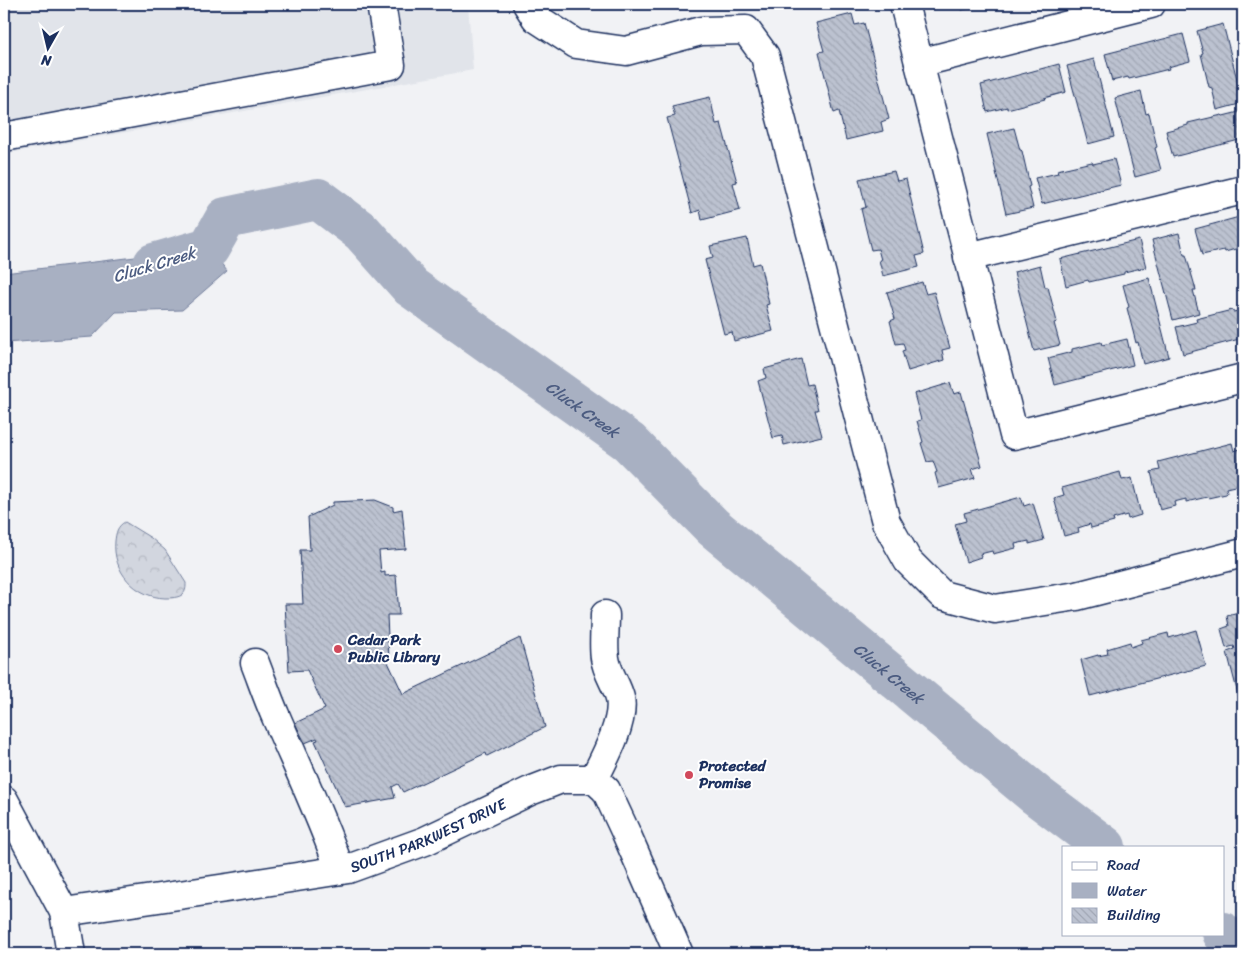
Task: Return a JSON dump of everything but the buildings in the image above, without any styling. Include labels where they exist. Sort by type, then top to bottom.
[{"type":"street","points":[[4,137],[391,65],[381,4]]},
{"type":"street","points":[[527,4],[536,18],[576,44],[626,51],[701,31],[746,30],[765,56],[886,522],[908,561],[942,595],[995,609],[1077,596],[1243,553]]},
{"type":"street","points":[[904,4],[1014,435],[1243,378]]},
{"type":"street","points":[[919,63],[1151,4]]},
{"type":"street","points":[[968,257],[1243,190]]},
{"type":"street","points":[[605,615],[605,659],[620,698],[620,710],[616,730],[594,779],[606,790],[679,954]]},
{"type":"street","points":[[255,663],[275,715],[327,834],[340,870]]},
{"type":"street","name":"SOUTH PARKWEST DRIVE","points":[[64,912],[348,869],[425,841],[530,791],[561,779],[594,779]]},
{"type":"street","points":[[4,800],[64,912],[71,954]]},
{"type":"shaded area","points":[[4,4],[468,4],[473,70],[4,154]]},
{"type":"green space","points":[[125,522],[151,538],[165,550],[186,583],[183,594],[172,598],[154,596],[144,593],[128,580],[117,562],[115,552],[116,533]]},
{"type":"water","points":[[209,248],[227,271],[182,310],[116,312],[92,337],[4,343],[4,273]]},
{"type":"waterway","name":"Cluck Creek","points":[[154,264],[209,248],[226,218],[318,199],[362,232],[411,287],[629,442],[713,527],[1036,795],[1104,846]]},
{"type":"waterway","name":"Cluck Creek","points":[[1224,934],[1243,946]]},
{"type":"place","name":"Cedar Park Public Library","points":[[338,649]]},
{"type":"place","name":"Protected Promise","points":[[689,775]]}]
